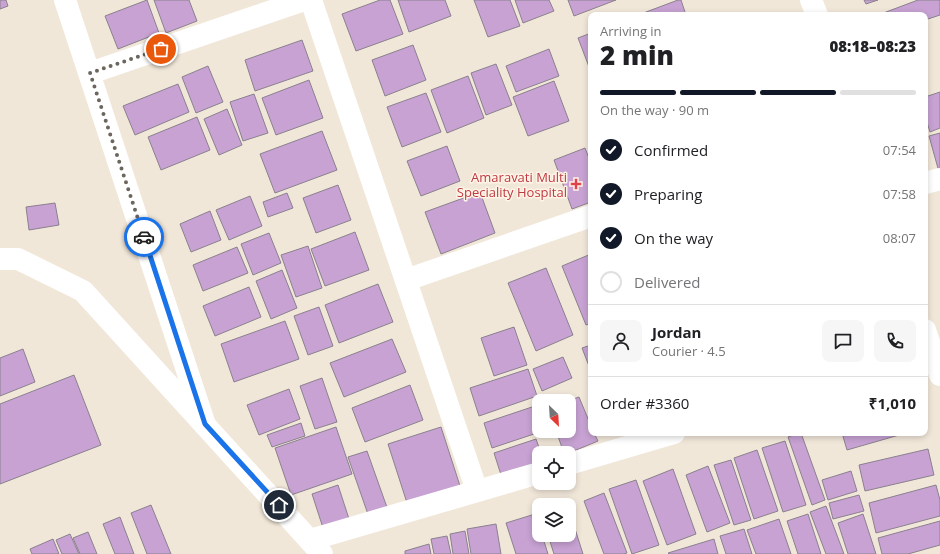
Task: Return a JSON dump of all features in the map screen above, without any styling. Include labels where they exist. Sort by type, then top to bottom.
[{"type":"street","points":[[66,0],[205,424]]},
{"type":"street","points":[[90,73],[304,0]]},
{"type":"street","points":[[311,0],[477,491]]},
{"type":"street","points":[[811,0],[815,12]]},
{"type":"street","points":[[928,182],[940,179]]},
{"type":"street","points":[[406,280],[588,217]]},
{"type":"street","points":[[0,259],[18,259],[83,291],[316,547],[477,491],[532,475]]},
{"type":"street","points":[[928,343],[933,364]]},
{"type":"street","points":[[576,462],[664,436]]},
{"type":"building","points":[[0,0],[6,0],[8,6],[0,9]]},
{"type":"building","points":[[147,0],[159,33],[118,49],[105,16]]},
{"type":"building","points":[[154,0],[189,0],[197,21],[166,33]]},
{"type":"building","points":[[380,0],[390,0],[403,34],[356,51],[342,14]]},
{"type":"building","points":[[398,0],[445,0],[451,16],[409,32]]},
{"type":"building","points":[[474,0],[510,0],[520,26],[488,37]]},
{"type":"building","points":[[515,0],[549,0],[554,11],[523,23]]},
{"type":"building","points":[[568,0],[616,0],[574,16]]},
{"type":"building","points":[[681,0],[685,12],[646,12]]},
{"type":"building","points":[[864,0],[878,0],[866,4]]},
{"type":"building","points":[[918,0],[940,0],[940,15],[928,19],[928,12],[886,12]]},
{"type":"building","points":[[588,34],[588,64],[578,38]]},
{"type":"building","points":[[302,40],[313,71],[255,91],[245,60]]},
{"type":"building","points":[[413,45],[426,80],[385,96],[372,60]]},
{"type":"building","points":[[549,49],[559,76],[516,92],[506,66]]},
{"type":"building","points":[[496,64],[512,105],[486,115],[471,73]]},
{"type":"building","points":[[208,66],[223,102],[196,113],[182,77]]},
{"type":"building","points":[[468,76],[484,118],[447,133],[431,90]]},
{"type":"building","points":[[309,80],[323,118],[276,135],[262,98]]},
{"type":"building","points":[[554,81],[569,121],[528,136],[513,97]]},
{"type":"building","points":[[178,84],[189,112],[135,135],[123,106]]},
{"type":"building","points":[[940,92],[940,128],[930,132],[928,126],[928,96]]},
{"type":"building","points":[[426,93],[441,132],[402,147],[387,107]]},
{"type":"building","points":[[254,94],[268,133],[243,141],[230,102]]},
{"type":"building","points":[[227,109],[242,145],[219,155],[204,119]]},
{"type":"building","points":[[197,117],[210,150],[161,170],[148,137]]},
{"type":"building","points":[[322,131],[337,170],[275,193],[260,154]]},
{"type":"building","points":[[940,133],[940,172],[939,172],[929,136]]},
{"type":"building","points":[[447,146],[460,181],[421,196],[407,161]]},
{"type":"building","points":[[585,148],[588,156],[588,203],[572,209],[554,160]]},
{"type":"building","points":[[338,185],[351,220],[316,233],[303,198]]},
{"type":"building","points":[[480,192],[495,233],[441,254],[425,212]]},
{"type":"building","points":[[287,193],[293,208],[268,217],[263,202]]},
{"type":"building","points":[[250,196],[262,226],[229,240],[216,210]]},
{"type":"building","points":[[55,203],[59,225],[29,230],[26,207]]},
{"type":"building","points":[[210,211],[221,240],[191,252],[180,224]]},
{"type":"building","points":[[355,232],[369,270],[325,286],[311,249]]},
{"type":"building","points":[[269,233],[281,263],[253,275],[241,244]]},
{"type":"building","points":[[308,246],[322,288],[296,297],[281,255]]},
{"type":"building","points":[[237,247],[248,273],[203,291],[193,265]]},
{"type":"building","points":[[588,255],[588,324],[586,325],[562,266]]},
{"type":"building","points":[[546,268],[573,335],[536,351],[508,283]]},
{"type":"building","points":[[282,270],[297,308],[271,319],[256,281]]},
{"type":"building","points":[[378,284],[393,322],[339,343],[325,305]]},
{"type":"building","points":[[249,287],[261,317],[215,336],[203,306]]},
{"type":"building","points":[[319,307],[333,346],[308,355],[294,316]]},
{"type":"building","points":[[285,321],[299,359],[234,382],[221,344]]},
{"type":"building","points":[[514,327],[527,365],[494,376],[481,338]]},
{"type":"building","points":[[392,339],[406,372],[344,397],[330,363]]},
{"type":"building","points":[[588,346],[588,363],[582,348]]},
{"type":"building","points":[[23,349],[35,382],[0,396],[0,358]]},
{"type":"building","points":[[563,357],[572,378],[542,391],[533,369]]},
{"type":"building","points":[[528,369],[536,394],[532,394],[532,398],[479,416],[470,388]]},
{"type":"building","points":[[74,375],[101,445],[0,484],[0,404]]},
{"type":"building","points":[[322,378],[337,422],[315,429],[300,386]]},
{"type":"building","points":[[410,385],[423,420],[365,442],[352,408]]},
{"type":"building","points":[[289,389],[300,419],[259,435],[247,405]]},
{"type":"building","points":[[579,397],[588,419],[588,436],[596,436],[598,441],[576,450],[576,446],[561,446],[559,438],[576,438],[576,398]]},
{"type":"building","points":[[532,407],[532,435],[492,448],[484,423]]},
{"type":"building","points":[[301,423],[305,436],[272,447],[267,435]]},
{"type":"building","points":[[336,427],[352,474],[291,495],[275,448]]},
{"type":"building","points":[[441,427],[461,489],[408,506],[388,444]]},
{"type":"building","points":[[802,436],[825,500],[812,505],[788,437]]},
{"type":"building","points":[[843,436],[896,436],[847,450]]},
{"type":"building","points":[[536,439],[538,446],[532,446],[532,471],[503,481],[494,453]]},
{"type":"building","points":[[785,441],[806,505],[783,512],[762,448]]},
{"type":"building","points":[[928,449],[934,475],[865,491],[859,465]]},
{"type":"building","points":[[757,450],[778,511],[754,519],[734,458]]},
{"type":"building","points":[[367,451],[389,513],[370,520],[348,457]]},
{"type":"building","points":[[731,460],[751,520],[734,525],[714,465]]},
{"type":"building","points":[[708,466],[730,523],[707,532],[686,475]]},
{"type":"building","points":[[673,469],[696,534],[667,545],[643,481]]},
{"type":"building","points":[[851,471],[857,491],[828,500],[822,480]]},
{"type":"building","points":[[636,480],[659,545],[632,554],[609,489]]},
{"type":"building","points":[[338,485],[351,525],[325,534],[312,494]]},
{"type":"building","points":[[936,485],[940,500],[940,516],[876,533],[869,503]]},
{"type":"building","points":[[604,493],[627,553],[604,554],[584,501]]},
{"type":"building","points":[[859,495],[864,511],[833,519],[829,503]]},
{"type":"building","points":[[151,505],[171,554],[147,554],[131,513]]},
{"type":"building","points":[[826,506],[844,554],[826,554],[810,512]]},
{"type":"building","points":[[808,514],[821,554],[798,554],[787,521]]},
{"type":"building","points":[[863,514],[876,554],[848,554],[838,523]]},
{"type":"building","points":[[532,515],[532,542],[544,542],[548,554],[516,554],[506,523]]},
{"type":"building","points":[[120,517],[134,554],[115,554],[103,524]]},
{"type":"building","points":[[779,519],[791,554],[756,554],[747,530]]},
{"type":"building","points":[[940,521],[940,545],[908,554],[882,554],[878,538]]},
{"type":"building","points":[[496,524],[501,554],[471,554],[467,529]]},
{"type":"building","points":[[744,529],[752,554],[726,554],[720,536]]},
{"type":"building","points":[[465,531],[469,554],[453,554],[450,534]]},
{"type":"building","points":[[88,532],[97,554],[80,554],[73,538]]},
{"type":"building","points":[[576,532],[583,554],[554,554],[550,542],[576,542]]},
{"type":"building","points":[[70,534],[79,554],[62,554],[56,540]]},
{"type":"building","points":[[447,536],[451,554],[434,554],[431,539]]},
{"type":"building","points":[[53,539],[59,554],[32,554],[30,549]]},
{"type":"building","points":[[714,539],[718,554],[668,553]]},
{"type":"building","points":[[429,544],[431,554],[405,554],[405,551]]},
{"type":"way so far","points":[[144,237],[90,73],[161,49]]},
{"type":"place","name":"Amaravati Multi Speciality Hospital","points":[[576,184]]},
{"type":"route","points":[[144,237],[205,424],[279,505]]}]
